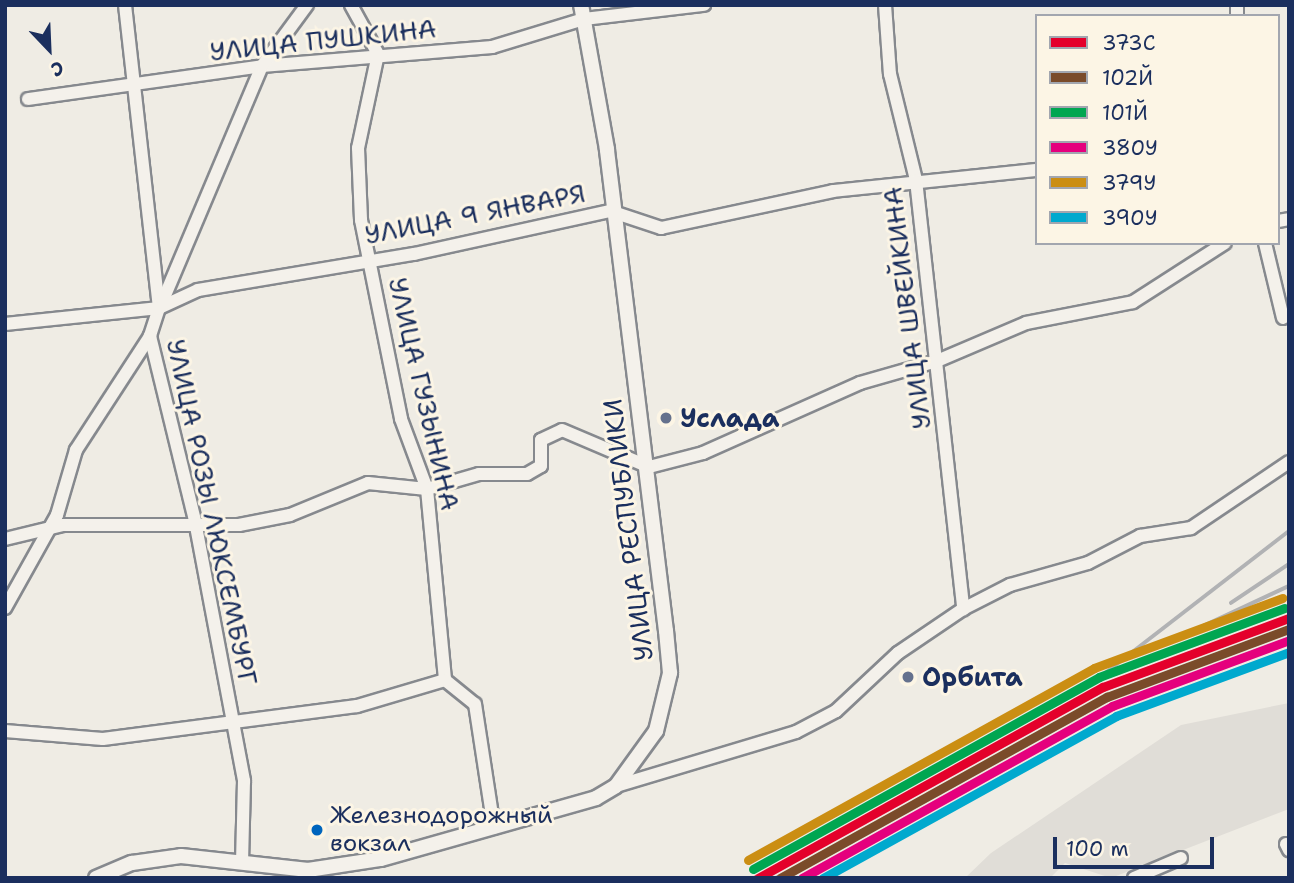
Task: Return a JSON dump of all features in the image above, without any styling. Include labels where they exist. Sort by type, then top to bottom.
[{"type":"main road","name":"УЛИЦА РЕСПУБЛИКИ","points":[[582,12],[607,149],[610,211],[649,467],[670,673],[656,731],[616,786]]},
{"type":"main road","points":[[96,878],[132,863],[181,856],[346,868],[579,804],[616,786]]},
{"type":"street","name":"УЛИЦА РОЗЫ ЛЮКСЕМБУРГ","points":[[125,5],[132,87],[159,308],[150,336],[195,521],[244,781],[242,862]]},
{"type":"street","points":[[159,308],[262,66],[307,5]]},
{"type":"street","points":[[351,5],[378,54]]},
{"type":"street","name":"УЛИЦА ПУШКИНА","points":[[28,99],[132,87],[262,66],[378,54],[492,47],[582,12],[704,5]]},
{"type":"street","name":"УЛИЦА ШВЕЙКИНА","points":[[885,5],[890,74],[916,180],[963,609]]},
{"type":"street","name":"УЛИЦА ГУЗЫНИНА","points":[[378,54],[358,148],[361,220],[401,419],[427,489],[445,680]]},
{"type":"street","name":"УЛИЦА 9 ЯНВАРЯ","points":[[5,324],[159,308],[198,290],[610,211],[661,228],[916,180],[1035,170]]},
{"type":"street","points":[[5,539],[45,534],[63,525],[195,521],[239,526],[290,516],[368,483],[427,489],[479,474],[527,474],[541,466],[541,440],[562,430],[649,467],[703,453],[860,383],[937,361],[1026,323],[1133,302],[1222,245]]},
{"type":"street","points":[[1265,245],[1283,318]]},
{"type":"street","points":[[5,608],[45,534],[76,450],[150,336]]},
{"type":"street","points":[[616,786],[796,732],[836,711],[898,653],[963,609],[1010,585],[1088,564],[1140,536],[1191,528],[1289,462]]},
{"type":"street","points":[[5,731],[103,738],[357,706],[445,680],[475,704],[494,828]]},
{"type":"street","points":[[1135,878],[1181,858]]},
{"type":"shaded area","points":[[1289,703],[1289,809],[1111,878],[1065,863],[1050,878],[965,878],[991,853],[1181,725]]},
{"type":"railway","points":[[897,789],[1095,681],[1289,531]]},
{"type":"railway","points":[[1231,603],[1289,564]]},
{"type":"railway","points":[[1156,648],[1289,586]]},
{"type":"transit line","name":"379У","points":[[748,860],[1094,668],[1282,598]]},
{"type":"transit line","name":"101Й","points":[[753,869],[1099,677],[1285,608]]},
{"type":"transit line","name":"373C","points":[[758,878],[1103,687],[1289,618]]},
{"type":"transit line","name":"102Й","points":[[780,878],[1107,697],[1289,629]]},
{"type":"transit line","name":"380У","points":[[802,878],[1112,706],[1289,640]]},
{"type":"transit line","name":"390У","points":[[823,878],[1116,716],[1289,652]]},
{"type":"place","name":"Услада","points":[[666,418]]},
{"type":"place","name":"Орбита","points":[[908,677]]},
{"type":"place","name":"Железнодорожный вокзал","points":[[317,830]]}]
